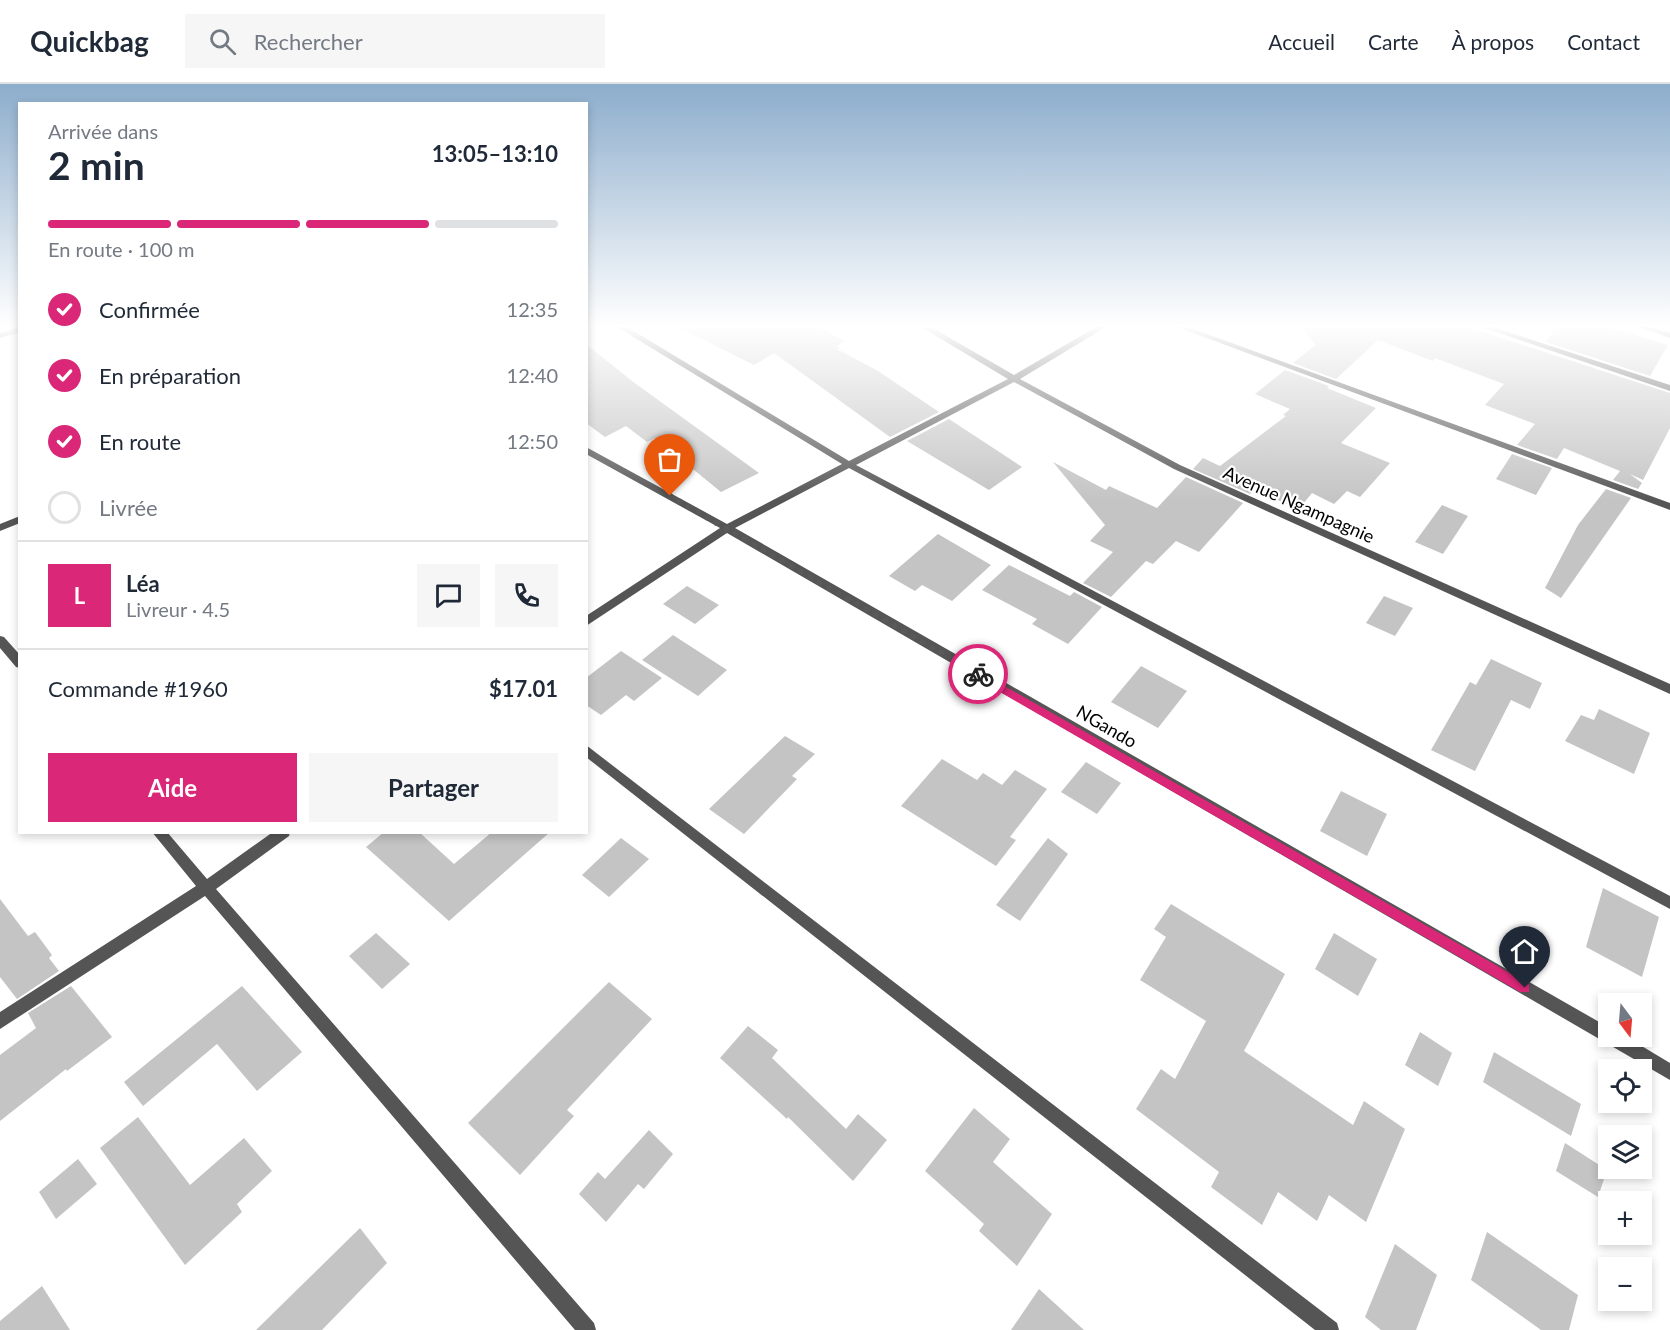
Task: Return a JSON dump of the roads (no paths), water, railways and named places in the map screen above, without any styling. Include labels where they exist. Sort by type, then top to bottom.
[{"type":"street","points":[[717,385],[848,464],[1670,903]]},
{"type":"street","points":[[588,621],[727,528],[1002,385]]},
{"type":"street","name":"Avenue Ngampagnie","points":[[1025,385],[1177,467],[1670,689]]},
{"type":"street","points":[[1339,385],[1670,507]]},
{"type":"street","name":"NGando","points":[[588,451],[727,528],[1598,1030]]},
{"type":"street","points":[[0,528],[18,520]]},
{"type":"street","points":[[0,640],[18,662]]},
{"type":"street","points":[[588,752],[1330,1330]]},
{"type":"street","points":[[160,834],[204,889],[587,1330]]},
{"type":"street","points":[[0,1021],[204,889],[281,834]]},
{"type":"street","name":"NGando","points":[[1627,1047],[1670,1072]]}]
